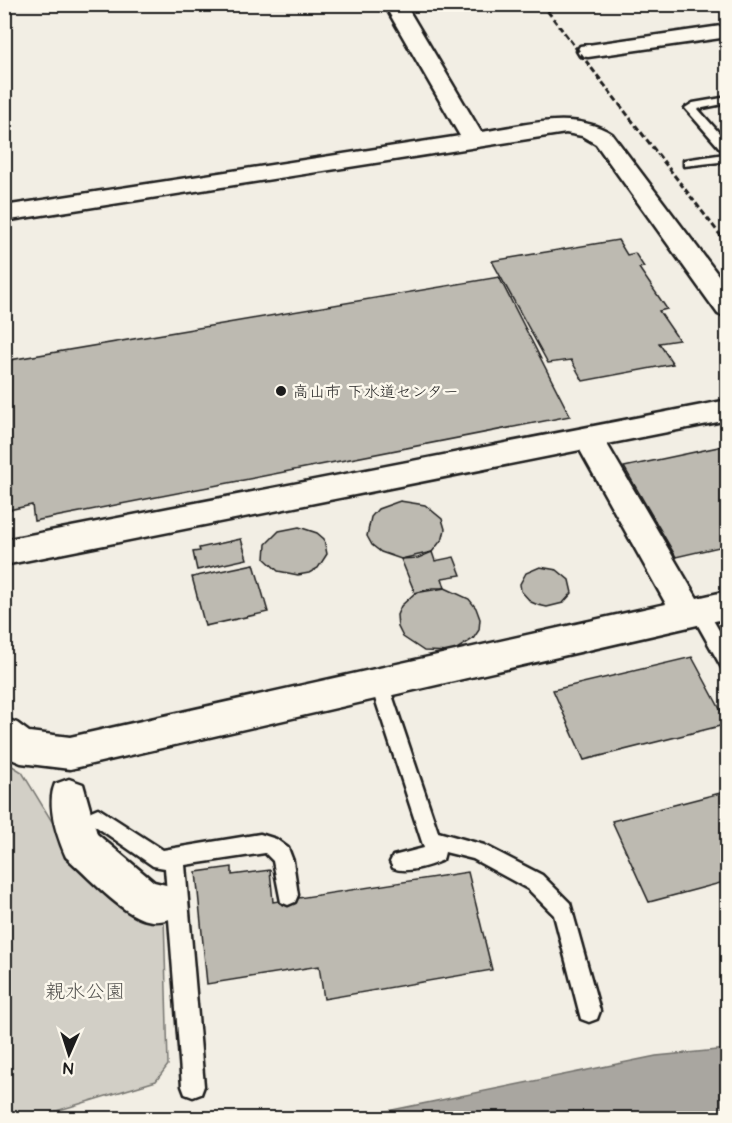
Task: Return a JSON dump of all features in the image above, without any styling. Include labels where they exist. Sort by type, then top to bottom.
[{"type":"street","points":[[394,4],[476,141]]},
{"type":"street","points":[[588,51],[728,31]]},
{"type":"street","points":[[4,214],[566,126],[594,132],[604,139],[728,308]]},
{"type":"street","points":[[4,553],[728,410]]},
{"type":"street","points":[[13,740],[70,753],[705,609],[588,438]]},
{"type":"street","points":[[13,740],[53,773],[83,807],[80,844],[146,901],[164,902]]},
{"type":"lane","points":[[728,100],[691,108],[728,151]]},
{"type":"lane","points":[[688,164],[728,157]]},
{"type":"lane","points":[[705,609],[728,663]]},
{"type":"lane","points":[[379,683],[436,854],[400,862]]},
{"type":"lane","points":[[83,807],[160,860],[260,843],[274,845],[281,853],[288,895]]},
{"type":"lane","points":[[431,839],[477,851],[535,882],[563,910],[589,1011]]},
{"type":"lane","points":[[174,858],[193,1086]]},
{"type":"green space","name":"親水公園","points":[[4,761],[22,772],[71,853],[164,916],[168,1065],[156,1081],[33,1118],[5,1118]]},
{"type":"shaded area","points":[[727,1049],[727,1118],[353,1118],[656,1056]]},
{"type":"building","points":[[618,240],[627,255],[635,253],[644,267],[639,268],[667,309],[659,311],[679,340],[659,343],[673,364],[583,381],[571,360],[548,363],[492,261]]},
{"type":"building","name":"高山市 下水道センター","points":[[499,277],[570,416],[34,521],[32,505],[4,511],[4,366],[10,365],[10,360]]},
{"type":"building","points":[[728,445],[728,545],[676,557],[624,467]]},
{"type":"building","points":[[400,501],[425,505],[442,519],[445,529],[443,538],[432,552],[401,559],[381,552],[372,545],[367,536],[371,517],[378,509]]},
{"type":"building","points":[[299,527],[317,533],[324,539],[327,554],[318,568],[309,573],[298,575],[278,571],[265,559],[266,544],[279,531]]},
{"type":"building","points":[[241,539],[247,559],[197,570],[193,552],[200,551],[199,548]]},
{"type":"building","points":[[432,552],[435,561],[454,557],[461,575],[442,578],[445,588],[432,588],[415,593],[401,559],[418,558]]},
{"type":"building","points":[[254,564],[268,612],[205,626],[192,577]]},
{"type":"building","points":[[540,567],[557,570],[569,580],[572,593],[563,603],[547,607],[538,605],[531,602],[521,591],[520,584],[526,573]]},
{"type":"building","points":[[445,588],[469,599],[480,619],[479,630],[473,639],[452,652],[424,651],[403,637],[398,627],[397,615],[401,606],[415,593]]},
{"type":"building","points":[[692,657],[728,724],[584,760],[553,690]]},
{"type":"building","points":[[728,791],[728,881],[649,902],[612,821]]},
{"type":"building","points":[[232,867],[232,875],[270,870],[273,902],[468,872],[492,970],[324,999],[319,966],[207,984],[196,872]]},
{"type":"railway","points":[[542,4],[728,245]]},
{"type":"place","name":"高山市 下水道センター","points":[[281,391]]}]
